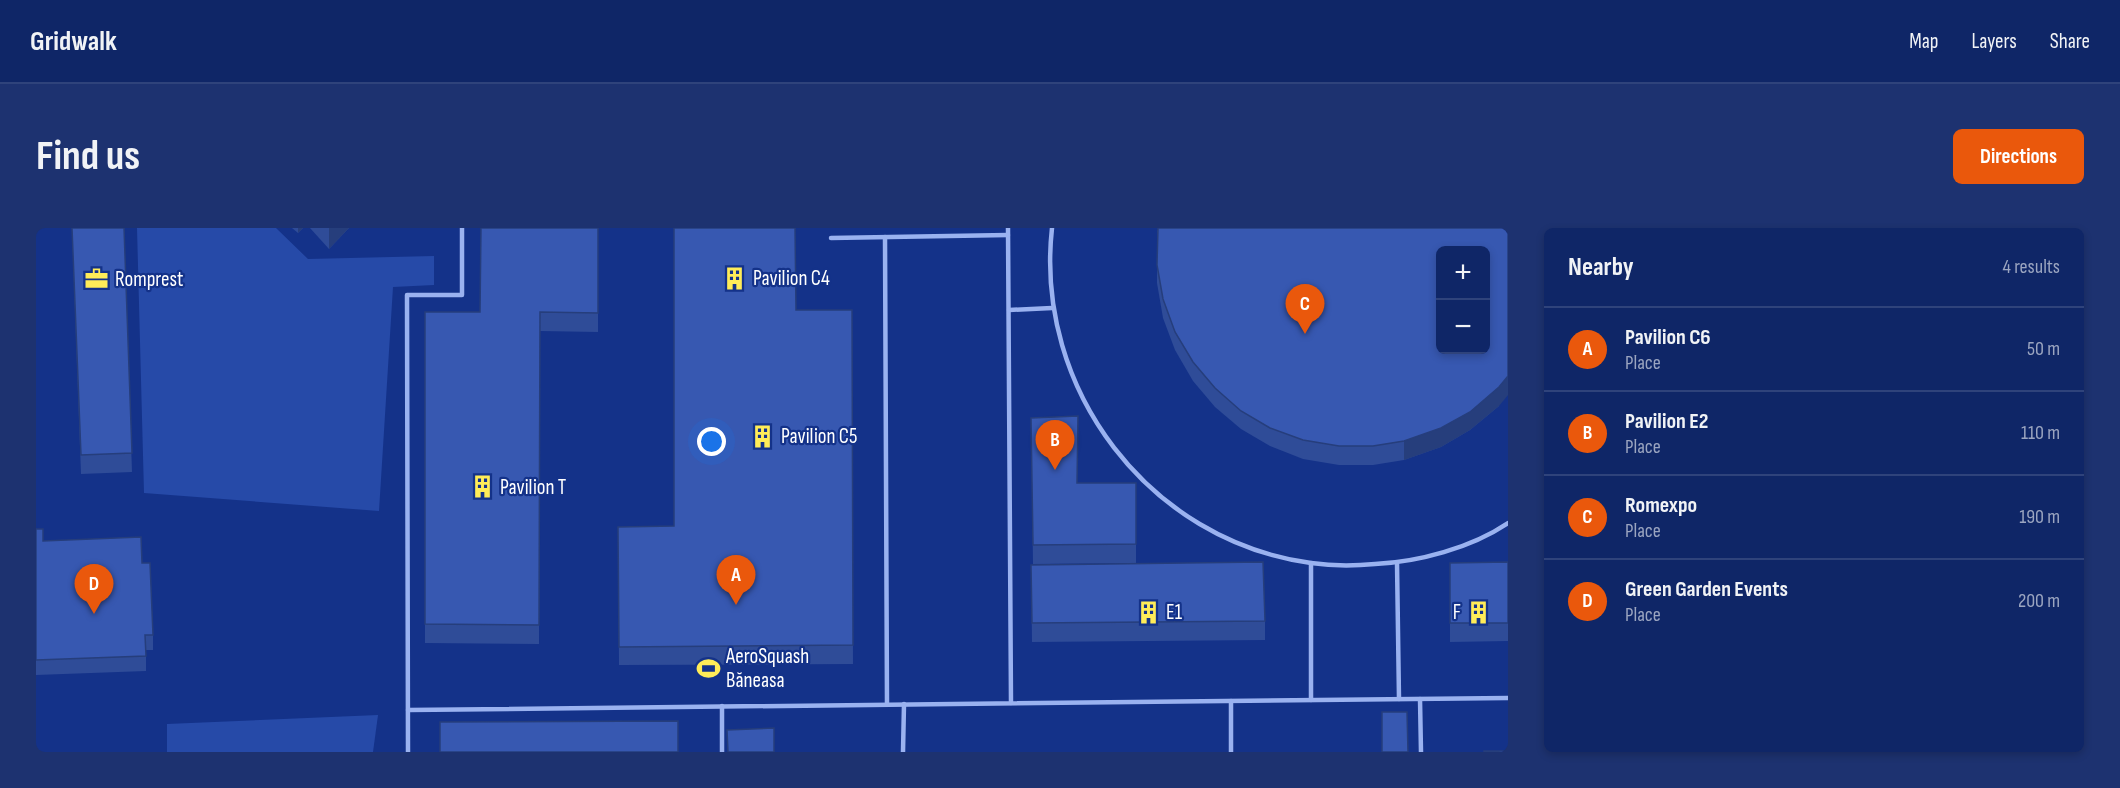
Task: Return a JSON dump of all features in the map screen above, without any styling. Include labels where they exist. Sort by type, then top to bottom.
[{"type":"lane","points":[[408,752],[407,295],[462,295],[462,228]]},
{"type":"lane","points":[[1008,228],[1011,703]]},
{"type":"lane","points":[[1052,228],[1049,254],[1052,308],[1066,362],[1089,412],[1120,458],[1128,466],[1160,497],[1206,528],[1257,551],[1311,563],[1355,566],[1397,563],[1450,550],[1508,523]]},
{"type":"lane","points":[[831,238],[1008,235]]},
{"type":"lane","points":[[885,237],[887,704]]},
{"type":"lane","points":[[1008,310],[1052,308]]},
{"type":"lane","points":[[1311,563],[1311,700]]},
{"type":"lane","points":[[1397,563],[1399,699]]},
{"type":"lane","points":[[408,710],[1508,698]]},
{"type":"lane","points":[[1420,699],[1421,752]]},
{"type":"lane","points":[[1231,701],[1231,752]]},
{"type":"lane","points":[[903,752],[904,704]]},
{"type":"lane","points":[[722,706],[722,752]]},
{"type":"shaded area","points":[[137,228],[276,228],[308,259],[434,256],[434,285],[393,287],[379,511],[144,493]]},
{"type":"shaded area","points":[[378,715],[373,752],[167,752],[167,724]]},
{"type":"building","points":[[72,228],[124,228],[132,453],[81,455]]},
{"type":"building","name":"Pavilion T","points":[[481,228],[598,228],[598,313],[540,312],[539,625],[425,624],[425,312],[480,312]]},
{"type":"building","points":[[674,228],[795,228],[796,310],[852,310],[853,645],[619,647],[618,527],[674,526]]},
{"type":"building","points":[[1158,228],[1508,228],[1508,376],[1470,412],[1441,428],[1404,441],[1373,446],[1339,446],[1303,440],[1270,428],[1241,411],[1215,388],[1193,362],[1175,332],[1163,299],[1157,265]]},
{"type":"building","points":[[1078,416],[1077,483],[1136,483],[1136,544],[1033,545],[1031,418]]},
{"type":"building","points":[[36,529],[43,529],[43,541],[141,537],[142,563],[150,563],[153,635],[145,635],[146,656],[36,660]]},
{"type":"building","name":"E1","points":[[1263,562],[1265,621],[1032,623],[1031,565]]},
{"type":"building","name":"F","points":[[1508,562],[1508,623],[1450,623],[1450,563]]},
{"type":"building","points":[[1382,712],[1407,712],[1408,752],[1382,752]]},
{"type":"building","points":[[678,721],[678,752],[440,752],[440,722]]},
{"type":"building","points":[[774,728],[774,752],[728,752],[727,730]]},
{"type":"building","points":[[1508,751],[1508,752],[1484,752]]},
{"type":"place","name":"Pavilion C4","points":[[735,278]]},
{"type":"place","name":"Romprest","points":[[97,279]]},
{"type":"place","name":"Romexpo","points":[[1305,334]]},
{"type":"place","name":"Pavilion C5","points":[[763,436]]},
{"type":"place","name":"Pavilion E2","points":[[1055,470]]},
{"type":"place","name":"Pavilion T","points":[[482,487]]},
{"type":"place","name":"Pavilion C6","points":[[736,605]]},
{"type":"place","name":"E1","points":[[1148,612]]},
{"type":"place","name":"F","points":[[1479,612]]},
{"type":"place","name":"Green Garden Events","points":[[94,614]]},
{"type":"place","name":"AeroSquash Băneasa","points":[[708,668]]}]
